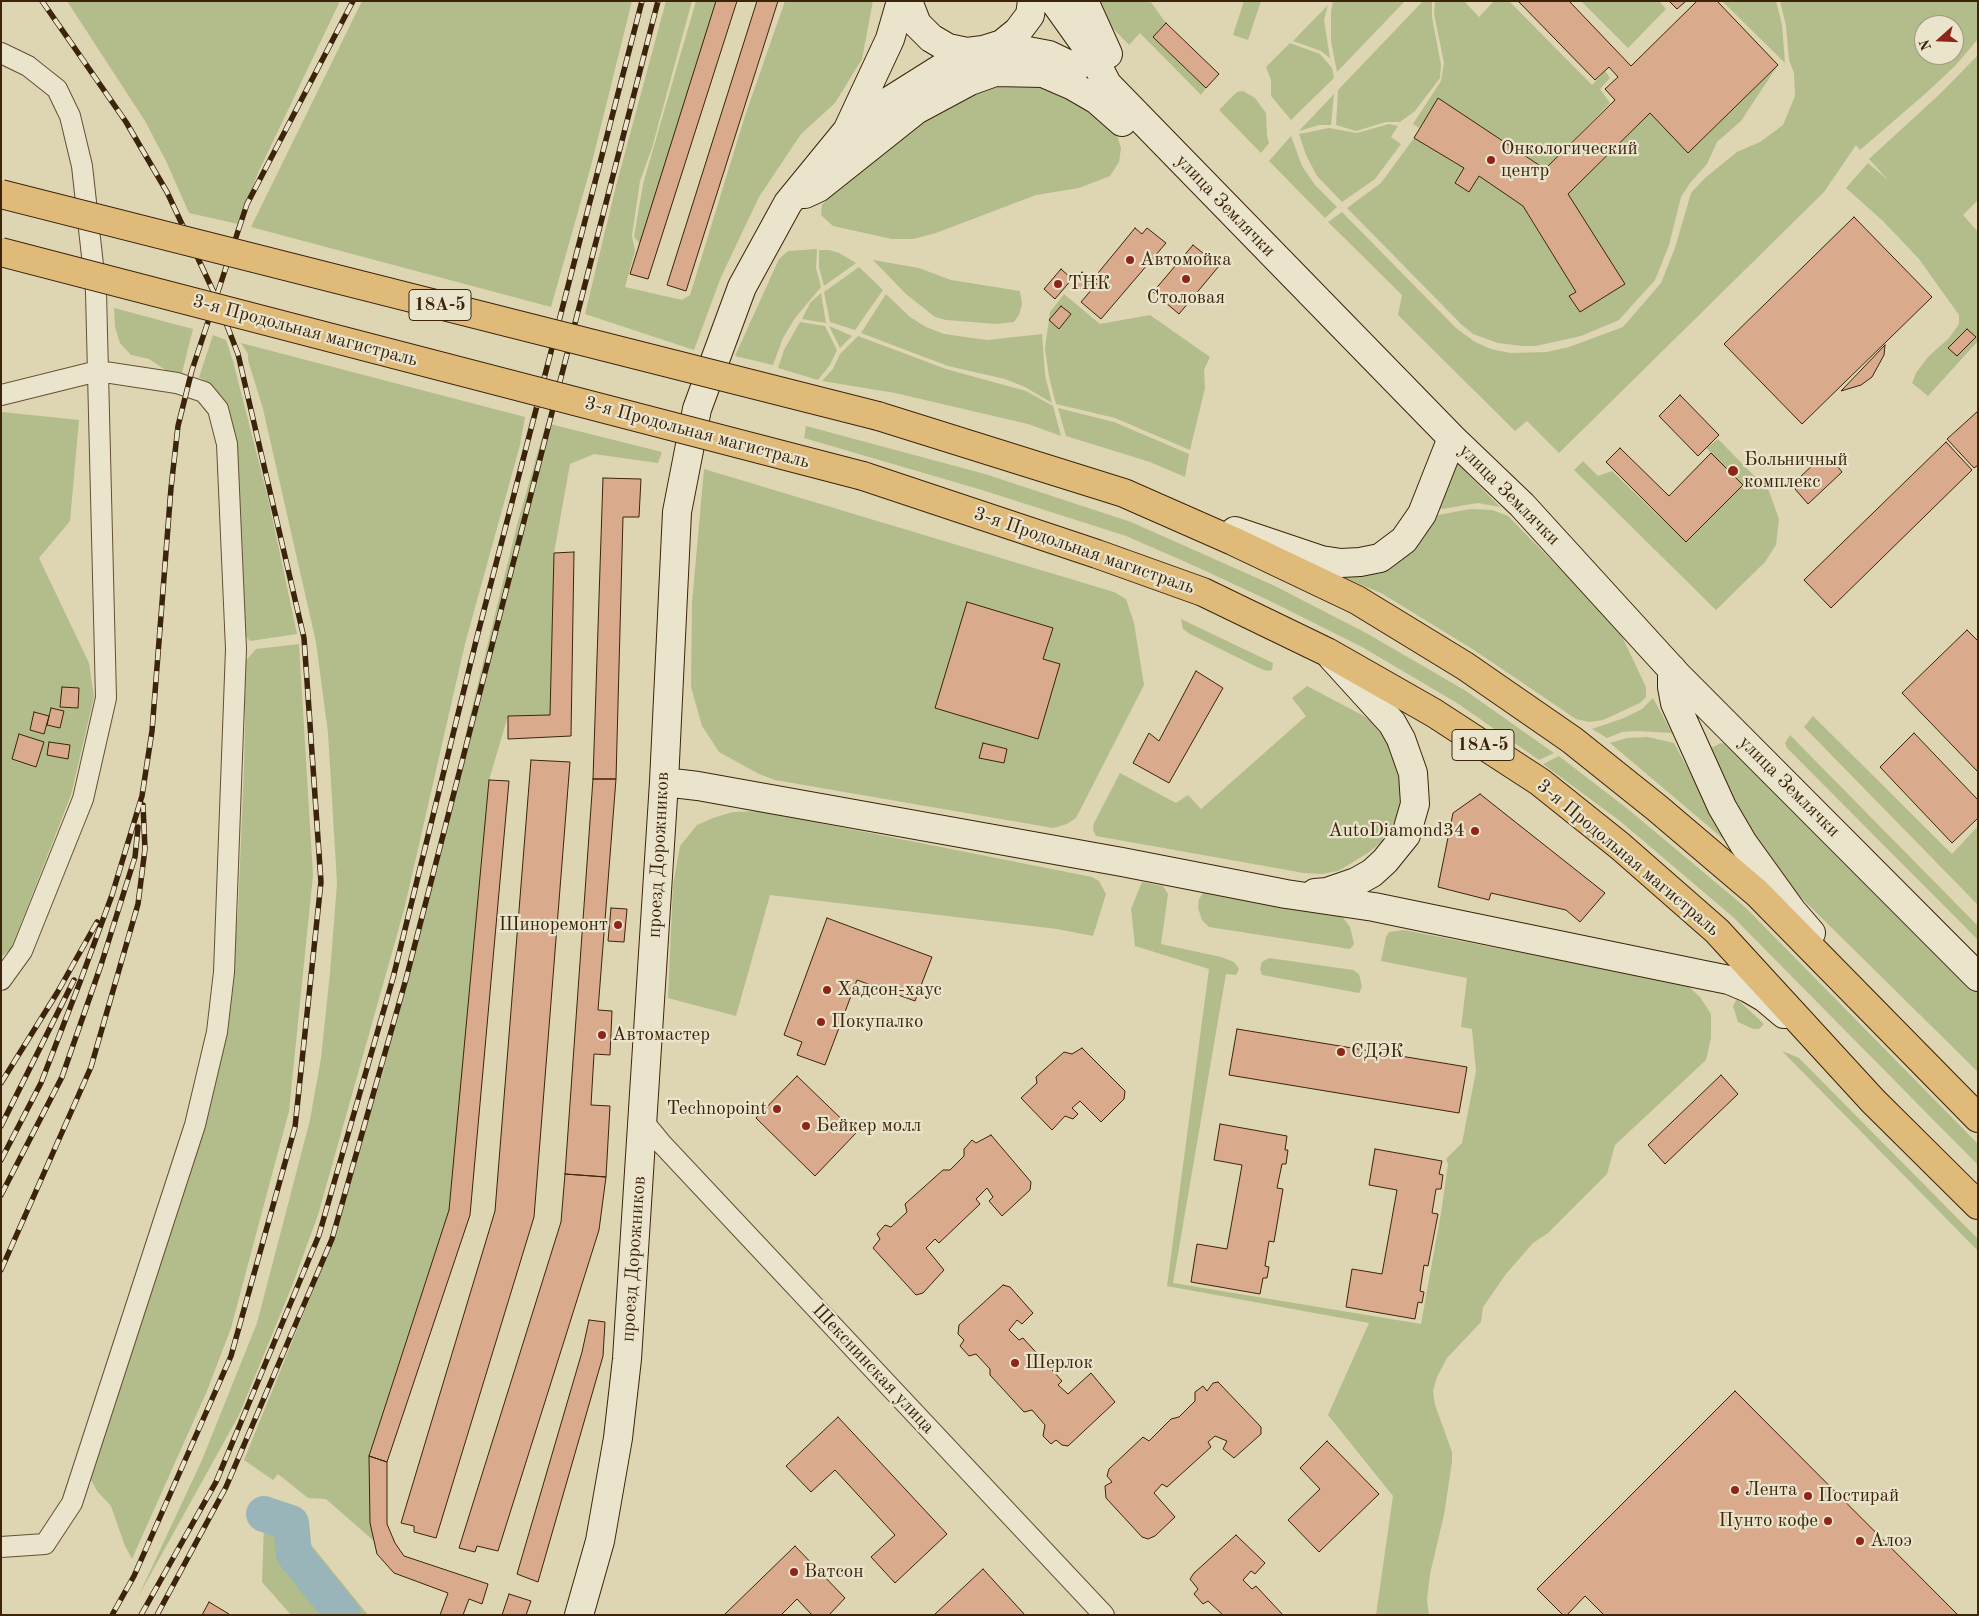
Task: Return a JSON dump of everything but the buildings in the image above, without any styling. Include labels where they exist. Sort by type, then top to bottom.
[{"type":"highway","name":"18А-5","points":[[1,194],[878,416],[1124,493],[1233,541],[1357,600],[1465,666],[1572,740],[1657,808],[1757,893],[1978,1118]]},
{"type":"highway","name":"3-я Продольная магистраль","points":[[1,252],[863,476],[1097,554],[1203,592],[1327,652],[1434,713],[1540,782],[1620,846],[1717,931],[1873,1101],[1978,1205]]},
{"type":"main road","name":"проезд Дорожников","points":[[579,1615],[600,1541],[618,1438],[627,1359],[644,1121],[664,782],[677,512],[696,409],[742,287],[788,203],[846,132],[890,39],[901,1]]},
{"type":"main road","points":[[908,1],[917,24],[931,38],[948,48],[975,51],[1017,49],[1049,55],[1107,84]]},
{"type":"main road","name":"проезд Дорожников","points":[[846,132],[889,101],[975,51],[1002,44],[1018,31],[1030,14],[1032,1]]},
{"type":"main road","name":"улица Землячки","points":[[1054,1],[1091,53],[1107,84],[1452,438],[1522,505],[1672,669],[1978,977]]},
{"type":"main road","points":[[1084,1],[1118,72],[1148,114],[1168,148]]},
{"type":"main road","points":[[788,203],[818,188],[916,110],[970,81],[994,72],[1043,73],[1073,86],[1097,100],[1124,124],[1168,148]]},
{"type":"main road","points":[[1124,493],[1303,555],[1340,563],[1360,562],[1380,558],[1404,540],[1429,498],[1452,438]]},
{"type":"main road","points":[[1286,894],[1327,892],[1356,882],[1372,873],[1385,861],[1406,835],[1415,804],[1413,773],[1401,739],[1392,724],[1327,652]]},
{"type":"main road","points":[[1672,669],[1672,687],[1675,703],[1722,808],[1743,843],[1792,911],[1920,1058]]},
{"type":"main road","points":[[664,782],[698,786],[1122,862],[1286,894],[1374,907],[1729,980],[1765,998],[1806,1032],[1873,1101]]},
{"type":"street","points":[[1,53],[28,66],[57,88],[70,116],[82,166],[96,292],[106,698],[83,799],[22,951],[1,980]]},
{"type":"street","points":[[1,394],[98,371],[177,383],[204,392],[218,409],[227,444],[236,649],[224,972],[217,1032],[195,1125],[72,1503],[45,1544],[1,1547]]},
{"type":"street","name":"Шекснинская улица","points":[[644,1121],[676,1159],[1104,1615]]},
{"type":"green space","points":[[67,1],[340,1],[258,173],[238,224],[189,213],[166,161],[145,121]]},
{"type":"green space","points":[[362,1],[632,1],[591,166],[551,307],[251,227]]},
{"type":"green space","points":[[666,1],[692,1],[652,148],[640,181],[632,236],[635,251],[625,287],[682,300],[690,295],[744,119],[785,1],[873,1],[862,59],[835,103],[801,134],[759,197],[721,277],[694,350],[585,314],[616,186]]},
{"type":"green space","points":[[696,1],[716,1],[640,244],[634,237],[643,184]]},
{"type":"green space","points":[[1097,1],[1150,1],[1166,23],[1153,37],[1206,88],[1201,95],[1140,33],[1129,45],[1108,23]]},
{"type":"green space","points":[[1244,1],[1261,1],[1248,40],[1233,35]]},
{"type":"green space","points":[[1333,1],[1405,1],[1337,72],[1331,41]]},
{"type":"green space","points":[[1423,1],[1432,1],[1432,17],[1441,65],[1440,78],[1415,111],[1400,122],[1386,122],[1356,131],[1336,125],[1338,90]]},
{"type":"green space","points":[[1435,1],[1464,1],[1479,17],[1494,1],[1509,1],[1592,85],[1605,71],[1610,78],[1600,89],[1610,103],[1545,169],[1438,99],[1419,128],[1413,124],[1441,81],[1444,63],[1434,14]]},
{"type":"green space","points":[[1581,1],[1659,1],[1666,9],[1628,48]]},
{"type":"green space","points":[[1722,1],[1776,1],[1782,25],[1785,63]]},
{"type":"green space","points":[[1780,1],[1978,1],[1978,39],[1964,55],[1964,15],[1914,15],[1914,65],[1956,65],[1860,150],[1856,145],[1824,192],[1559,453],[1527,421],[1515,431],[1398,315],[1402,295],[1328,222],[1342,212],[1456,328],[1475,342],[1491,349],[1510,353],[1547,352],[1569,347],[1623,327],[1661,283],[1675,248],[1691,193],[1705,178],[1737,152],[1760,142],[1783,125],[1795,96],[1794,73],[1789,60],[1786,26]]},
{"type":"green space","points":[[1328,5],[1324,20],[1330,58],[1321,51],[1293,41]]},
{"type":"green space","points":[[1290,43],[1320,54],[1332,68],[1334,78],[1291,120],[1271,96],[1271,80],[1266,67]]},
{"type":"green space","points":[[1978,55],[1978,200],[1963,215],[1978,232],[1978,341],[1928,396],[1912,383],[1916,373],[1928,357],[1949,338],[1959,324],[1959,315],[1919,259],[1883,221],[1846,188],[1868,163],[1888,180],[1869,159],[1941,93]]},
{"type":"green space","points":[[1778,65],[1741,121],[1717,142],[1707,164],[1690,183],[1681,197],[1669,245],[1655,280],[1619,320],[1581,336],[1536,346],[1522,346],[1498,343],[1473,334],[1347,208],[1381,183],[1414,138],[1464,168],[1455,183],[1469,192],[1479,176],[1523,206],[1576,292],[1570,296],[1580,312],[1568,194],[1650,113],[1689,152]]},
{"type":"green space","points":[[1003,79],[1047,82],[1103,119],[1117,135],[1121,148],[1119,162],[1110,176],[1079,188],[1036,195],[936,233],[913,239],[892,239],[833,226],[821,215],[822,205],[839,187],[955,97]]},
{"type":"green space","points":[[1243,91],[1255,98],[1266,113],[1269,143],[1261,153],[1219,110],[1237,92]]},
{"type":"green space","points":[[1334,94],[1331,125],[1319,125],[1299,131]]},
{"type":"green space","points":[[1389,124],[1398,126],[1391,137],[1401,144],[1375,179],[1342,202],[1317,176],[1306,155],[1299,134],[1329,128],[1357,133]]},
{"type":"green space","points":[[1291,136],[1302,166],[1315,185],[1337,207],[1325,218],[1269,161]]},
{"type":"green space","points":[[817,249],[816,268],[821,287],[795,318],[783,338],[773,365],[735,356],[779,259],[788,251]]},
{"type":"green space","points":[[819,250],[839,253],[856,263],[824,286],[819,267]]},
{"type":"green space","points":[[873,260],[919,268],[951,280],[1020,291],[1022,304],[1019,315],[1014,322],[996,324],[946,320],[935,317],[906,294]]},
{"type":"green space","points":[[859,267],[883,290],[855,330],[830,322],[824,292]]},
{"type":"green space","points":[[821,293],[826,323],[802,319],[810,303]]},
{"type":"green space","points":[[886,294],[910,317],[926,327],[944,334],[987,340],[1042,334],[1045,375],[1052,403],[1025,387],[1005,379],[948,366],[861,333]]},
{"type":"green space","points":[[1064,294],[1100,324],[1150,315],[1210,357],[1204,370],[1205,388],[1190,450],[1115,418],[1056,404],[1049,377],[1045,348],[1050,312]]},
{"type":"green space","points":[[114,308],[193,329],[182,373],[167,371],[149,359],[131,355],[120,343],[115,327]]},
{"type":"green space","points":[[800,322],[825,326],[837,350],[830,365],[818,380],[778,368],[784,350]]},
{"type":"green space","points":[[829,326],[852,336],[840,348]]},
{"type":"green space","points":[[213,335],[226,340],[233,361],[268,498],[297,634],[250,641],[244,634],[223,402],[213,386],[199,377]]},
{"type":"green space","points":[[858,336],[946,369],[1026,391],[1053,406],[1061,436],[1028,424],[895,393],[822,381],[833,369],[840,354]]},
{"type":"green space","points":[[241,343],[525,417],[520,445],[465,644],[404,910],[318,1215],[292,1286],[239,1415],[138,1597],[202,1460],[257,1323],[310,1120],[321,1058],[330,973],[337,883],[328,733],[316,642],[263,409],[248,360],[248,354]]},
{"type":"green space","points":[[1058,408],[1114,422],[1189,454],[1185,477],[1150,462],[1066,436]]},
{"type":"green space","points":[[2,412],[79,420],[70,521],[39,558],[89,663],[94,697],[71,795],[11,949],[1,957]]},
{"type":"green space","points":[[546,423],[662,452],[658,463],[594,454],[570,464],[554,553],[550,715],[508,716],[489,780],[449,1210],[369,1456],[369,1495],[375,1542],[326,1499],[308,1498],[278,1474],[273,1480],[244,1460],[327,1256],[383,1072],[447,825],[468,724],[517,525]]},
{"type":"green space","points":[[806,426],[985,474],[1131,522],[1275,586],[1368,634],[1466,691],[1554,753],[1539,760],[1457,703],[1362,647],[1197,567],[1126,536],[982,490],[804,438]]},
{"type":"green space","points":[[1718,439],[1769,491],[1779,519],[1776,545],[1765,562],[1716,610],[1574,470],[1583,461],[1598,476],[1612,471],[1686,542],[1743,485],[1706,448]]},
{"type":"green space","points":[[1450,456],[1500,507],[1478,503],[1436,510]]},
{"type":"green space","points":[[704,469],[1114,592],[1126,599],[1134,623],[1144,685],[1076,818],[1067,824],[1053,828],[775,780],[759,774],[719,752],[702,726],[691,687],[692,603]]},
{"type":"green space","points":[[1470,509],[1492,510],[1508,516],[1618,628],[1646,687],[1646,697],[1640,703],[1603,720],[1589,722],[1576,719],[1474,650],[1381,593],[1343,577],[1363,574],[1433,516]]},
{"type":"green space","points":[[1181,619],[1273,663],[1272,670],[1267,671],[1259,668],[1190,634],[1183,629]]},
{"type":"green space","points":[[299,644],[313,875],[289,1111],[231,1328],[207,1391],[132,1559],[125,1546],[111,1506],[97,1491],[90,1478],[231,981],[238,911],[244,768],[245,719],[242,665],[256,649]]},
{"type":"green space","points":[[1307,686],[1364,716],[1380,728],[1391,745],[1404,788],[1399,816],[1380,843],[1368,853],[1338,871],[1322,874],[1304,873],[1096,836],[1093,830],[1094,823],[1120,773],[1176,803],[1188,795],[1201,809],[1306,716],[1292,698]]},
{"type":"green space","points":[[1653,698],[1672,733],[1622,732],[1607,738],[1592,729],[1624,718],[1642,709]]},
{"type":"green space","points":[[1813,716],[1952,854],[1978,826],[1978,905],[1804,727]]},
{"type":"green space","points":[[1790,735],[1978,926],[1978,940],[1787,748],[1785,743]]},
{"type":"green space","points":[[1648,737],[1674,743],[1727,842],[1610,743],[1627,738]]},
{"type":"green space","points":[[1721,743],[1727,744],[1734,750],[1978,993],[1978,1072],[1764,861],[1752,844],[1711,748]]},
{"type":"green space","points":[[1559,756],[1629,810],[1745,907],[1978,1144],[1978,1165],[1733,917],[1620,821],[1543,764]]},
{"type":"green space","points":[[759,811],[1092,877],[1099,881],[1106,894],[1093,936],[1057,929],[770,895],[736,1016],[668,998],[673,885],[680,846],[697,825],[733,812]]},
{"type":"green space","points":[[1142,882],[1163,886],[1168,894],[1161,944],[1221,957],[1234,962],[1239,969],[1236,975],[1226,974],[1173,1283],[1421,1324],[1441,1213],[1448,1164],[1446,1159],[1462,1143],[1476,1071],[1472,1029],[1461,1027],[1467,978],[1381,961],[1386,937],[1389,932],[1404,930],[1687,985],[1700,997],[1711,1014],[1711,1038],[1706,1060],[1615,1145],[1607,1174],[1548,1233],[1533,1243],[1506,1274],[1483,1307],[1481,1322],[1447,1358],[1437,1377],[1433,1391],[1435,1405],[1452,1452],[1452,1462],[1444,1515],[1430,1574],[1427,1600],[1429,1615],[1376,1615],[1393,1496],[1328,1415],[1369,1323],[1167,1286],[1209,969],[1135,946],[1131,909]]},
{"type":"green space","points":[[1209,891],[1341,915],[1350,927],[1354,944],[1350,949],[1209,927],[1202,920],[1198,908],[1199,899],[1203,893]]},
{"type":"green space","points":[[1269,958],[1353,970],[1359,974],[1362,987],[1359,993],[1262,975],[1260,969],[1262,962]]},
{"type":"green space","points":[[1737,999],[1764,1024],[1759,1029],[1753,1029],[1738,1022],[1733,1006]]},
{"type":"green space","points":[[1782,1051],[1799,1058],[1978,1239],[1978,1251]]},
{"type":"green space","points":[[264,1524],[304,1536],[368,1615],[291,1615],[262,1582]]},
{"type":"waterway","points":[[264,1514],[291,1523],[294,1554],[343,1615]]},
{"type":"railway","points":[[42,1],[126,122],[167,192],[216,297],[238,354],[304,638],[321,882],[295,1127],[231,1356],[134,1576],[112,1615]]},
{"type":"railway","points":[[1,1160],[41,1083],[112,895],[142,796],[152,731],[171,488],[178,426],[192,370],[247,204],[353,1]]},
{"type":"railway","points":[[141,1615],[216,1482],[319,1235],[393,978],[477,637],[642,1]]},
{"type":"railway","points":[[157,1615],[226,1487],[332,1239],[406,979],[658,1]]},
{"type":"railway","points":[[1,1270],[91,1067],[138,904],[145,849],[143,805]]},
{"type":"railway","points":[[1,1195],[62,1077],[101,965],[135,857],[138,827]]},
{"type":"railway","points":[[1,1083],[57,993],[97,922]]},
{"type":"railway","points":[[1,1126],[74,980]]},
{"type":"place","name":"Онкологический центр","points":[[1491,160]]},
{"type":"place","name":"Автомойка","points":[[1130,260]]},
{"type":"place","name":"Столовая","points":[[1186,279]]},
{"type":"place","name":"ТНК","points":[[1058,284]]},
{"type":"place","name":"Больничный комплекс","points":[[1733,471]]},
{"type":"place","name":"AutoDiamond34","points":[[1475,831]]},
{"type":"place","name":"Шиноремонт","points":[[618,925]]},
{"type":"place","name":"Хадсон-хаус","points":[[827,990]]},
{"type":"place","name":"Покупалко","points":[[821,1022]]},
{"type":"place","name":"Автомастер","points":[[602,1035]]},
{"type":"place","name":"СДЭК","points":[[1341,1052]]},
{"type":"place","name":"Technopoint","points":[[777,1109]]},
{"type":"place","name":"Бейкер молл","points":[[806,1126]]},
{"type":"place","name":"Шерлок","points":[[1015,1363]]},
{"type":"place","name":"Лента","points":[[1735,1490]]},
{"type":"place","name":"Постирай","points":[[1808,1496]]},
{"type":"place","name":"Пунто кофе","points":[[1828,1521]]},
{"type":"place","name":"Алоэ","points":[[1860,1541]]},
{"type":"place","name":"Ватсон","points":[[794,1572]]}]
